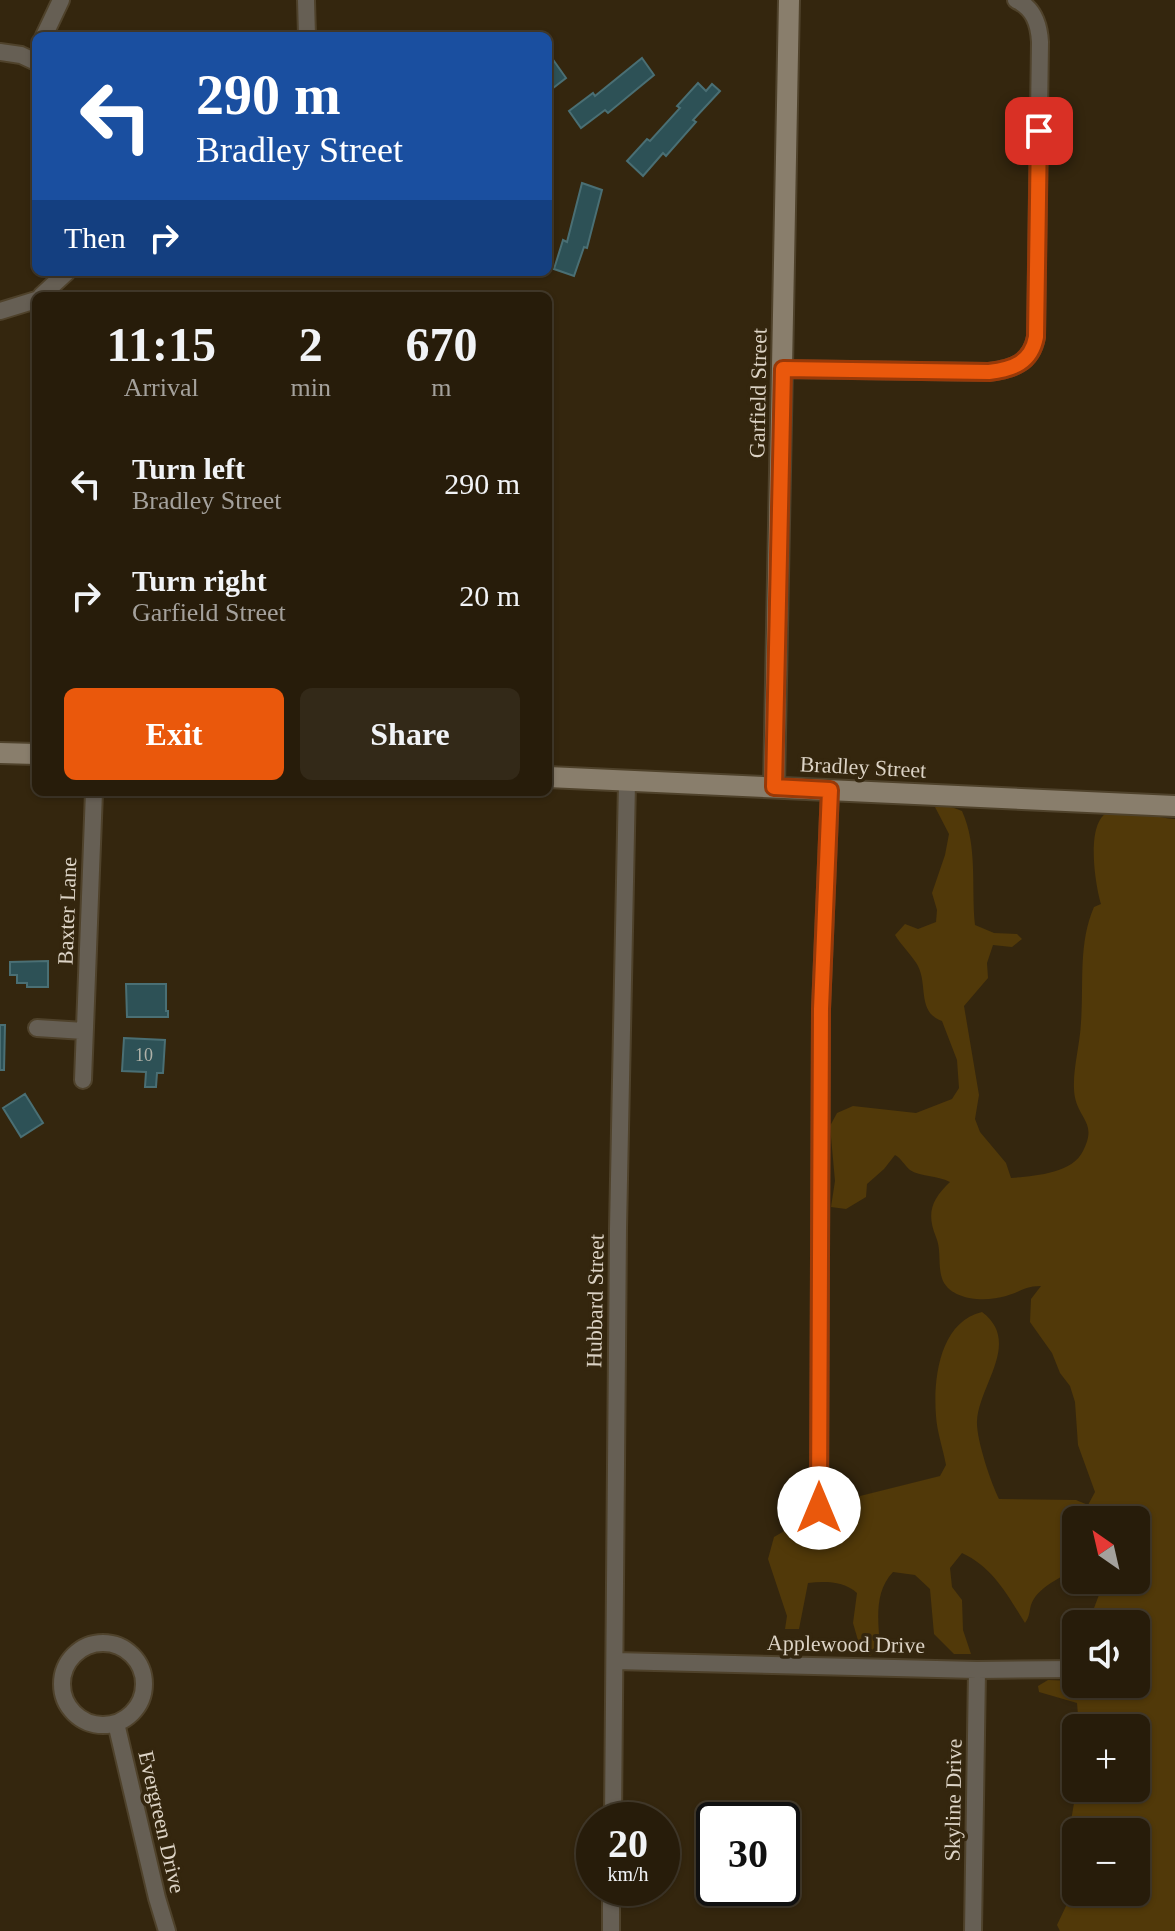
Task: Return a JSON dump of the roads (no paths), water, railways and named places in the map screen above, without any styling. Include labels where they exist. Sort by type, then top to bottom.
[{"type":"street","points":[[46,32],[61,0]]},
{"type":"street","points":[[306,0],[307,32]]},
{"type":"street","name":"Garfield Street","points":[[774,787],[789,0]]},
{"type":"street","points":[[783,369],[989,372],[1011,368],[1027,359],[1036,337],[1040,42],[1034,16],[1016,0]]},
{"type":"street","points":[[0,52],[32,57]]},
{"type":"street","points":[[45,292],[63,276]]},
{"type":"street","points":[[0,311],[32,301]]},
{"type":"street","points":[[0,753],[32,754]]},
{"type":"street","name":"Bradley Street","points":[[552,777],[1175,806]]},
{"type":"street","name":"Hubbard Street","points":[[613,1802],[618,1213],[627,782]]},
{"type":"street","points":[[819,1508],[821,1009],[830,790]]},
{"type":"street","name":"Baxter Lane","points":[[83,1080],[94,796]]},
{"type":"street","points":[[37,1028],[84,1031]]},
{"type":"street","points":[[90,1644],[117,1645],[134,1656],[141,1668],[144,1681],[140,1701],[133,1712],[116,1723],[102,1725],[82,1720],[64,1700],[62,1680],[65,1667],[78,1651],[90,1644]]},
{"type":"street","name":"Applewood Drive","points":[[615,1661],[977,1670],[1062,1669]]},
{"type":"street","name":"Skyline Drive","points":[[973,1931],[977,1670]]},
{"type":"street","name":"Evergreen Drive","points":[[116,1723],[167,1931]]},
{"type":"street","points":[[611,1906],[611,1931]]}]
